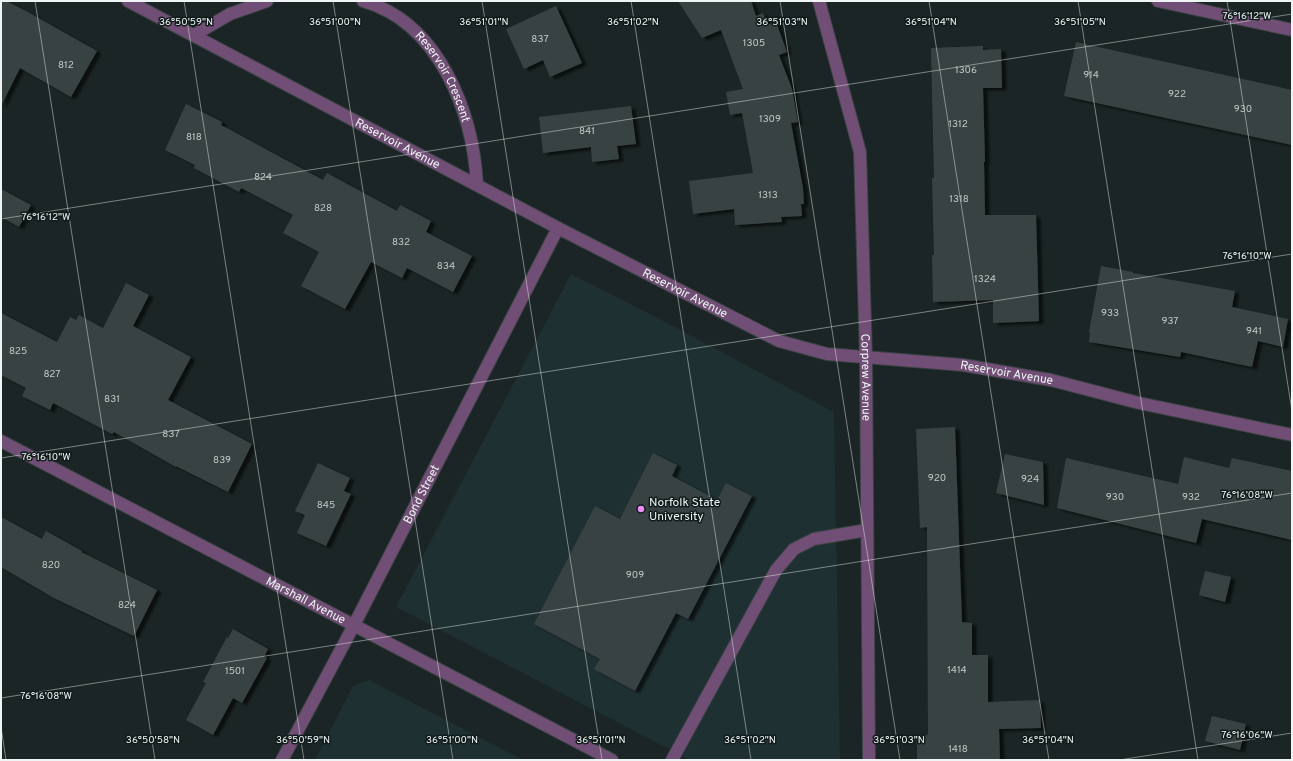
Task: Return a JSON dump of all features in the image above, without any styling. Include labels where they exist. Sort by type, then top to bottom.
[{"type":"street","name":"Reservoir Avenue","points":[[128,1],[558,228],[779,341],[827,354],[962,365],[1051,380],[1139,404],[1292,435]]},
{"type":"street","points":[[194,35],[230,14],[268,1]]},
{"type":"street","name":"Reservoir Crescent","points":[[363,1],[373,4],[402,20],[427,43],[451,80],[467,120],[476,163],[477,184]]},
{"type":"street","name":"Corprew Avenue","points":[[819,1],[860,152],[866,357],[869,760]]},
{"type":"street","points":[[1158,1],[1292,30]]},
{"type":"street","name":"Bond Street","points":[[282,760],[354,625],[558,228]]},
{"type":"street","name":"Marshall Avenue","points":[[1,441],[612,760]]},
{"type":"street","points":[[672,760],[776,570],[794,550],[814,539],[867,530]]},
{"type":"shaded area","name":"Norfolk State University","points":[[571,274],[654,316],[834,412],[840,760],[690,760],[396,607]]},
{"type":"shaded area","points":[[369,680],[523,760],[315,760],[353,686]]},
{"type":"building","points":[[1,1],[6,1],[26,11],[97,51],[71,97],[20,68],[1,106]]},
{"type":"building","points":[[678,1],[751,1],[756,16],[763,13],[767,25],[776,22],[787,52],[779,55],[792,89],[798,122],[791,123],[803,188],[804,204],[801,204],[802,216],[781,217],[782,222],[735,225],[734,209],[693,214],[689,181],[753,173],[742,113],[730,115],[726,92],[743,89],[721,30],[702,38]]},
{"type":"building","points":[[556,6],[582,63],[550,77],[543,60],[524,69],[506,29]]},
{"type":"building","points":[[1076,42],[1292,90],[1292,145],[1064,96]]},
{"type":"building","points":[[983,46],[983,50],[1001,49],[1002,88],[983,88],[985,215],[1036,215],[1039,321],[993,323],[993,300],[933,302],[932,255],[934,255],[932,178],[934,178],[931,48]]},
{"type":"building","points":[[186,104],[222,122],[221,125],[323,180],[327,173],[397,211],[400,205],[431,221],[426,232],[472,256],[453,292],[407,268],[402,278],[371,262],[345,309],[301,286],[319,252],[283,233],[293,215],[241,188],[239,192],[194,168],[195,165],[165,150]]},
{"type":"building","points":[[631,106],[636,144],[617,146],[619,159],[592,162],[591,147],[543,153],[539,117]]},
{"type":"building","points":[[1,189],[31,205],[19,227],[1,217]]},
{"type":"building","points":[[1101,266],[1235,291],[1232,307],[1288,319],[1283,347],[1258,341],[1252,367],[1181,352],[1180,357],[1089,342],[1089,332]]},
{"type":"building","points":[[126,283],[149,295],[133,326],[191,357],[168,400],[252,444],[228,492],[176,467],[114,432],[112,434],[53,403],[50,410],[22,396],[26,388],[1,375],[1,313],[57,342],[70,317],[76,320],[79,315],[103,328]]},
{"type":"building","points":[[955,427],[962,622],[972,623],[972,655],[988,655],[988,702],[1040,700],[1041,728],[999,729],[1000,760],[917,760],[917,736],[928,735],[927,527],[920,528],[916,429]]},
{"type":"building","points":[[653,453],[677,465],[672,476],[717,500],[726,483],[752,496],[688,619],[676,613],[635,691],[594,669],[600,659],[534,624],[595,506],[620,519]]},
{"type":"building","points":[[1005,454],[1043,462],[1044,505],[996,493]]},
{"type":"building","points":[[1184,457],[1229,468],[1232,458],[1292,471],[1292,540],[1202,519],[1196,543],[1057,508],[1066,458],[1178,484]]},
{"type":"building","points":[[318,463],[350,478],[344,491],[351,494],[326,546],[297,533],[305,515],[295,511]]},
{"type":"building","points":[[1,517],[42,539],[46,531],[82,551],[81,552],[157,590],[134,636],[54,598],[1,567]]},
{"type":"building","points":[[1205,571],[1231,577],[1225,602],[1199,595]]},
{"type":"building","points":[[233,629],[268,649],[264,657],[267,658],[242,703],[233,698],[213,735],[186,720],[206,683],[203,682],[227,637],[228,638]]},
{"type":"building","points":[[1212,716],[1246,724],[1240,750],[1205,741]]},
{"type":"place","name":"Norfolk State University","points":[[641,509]]}]
